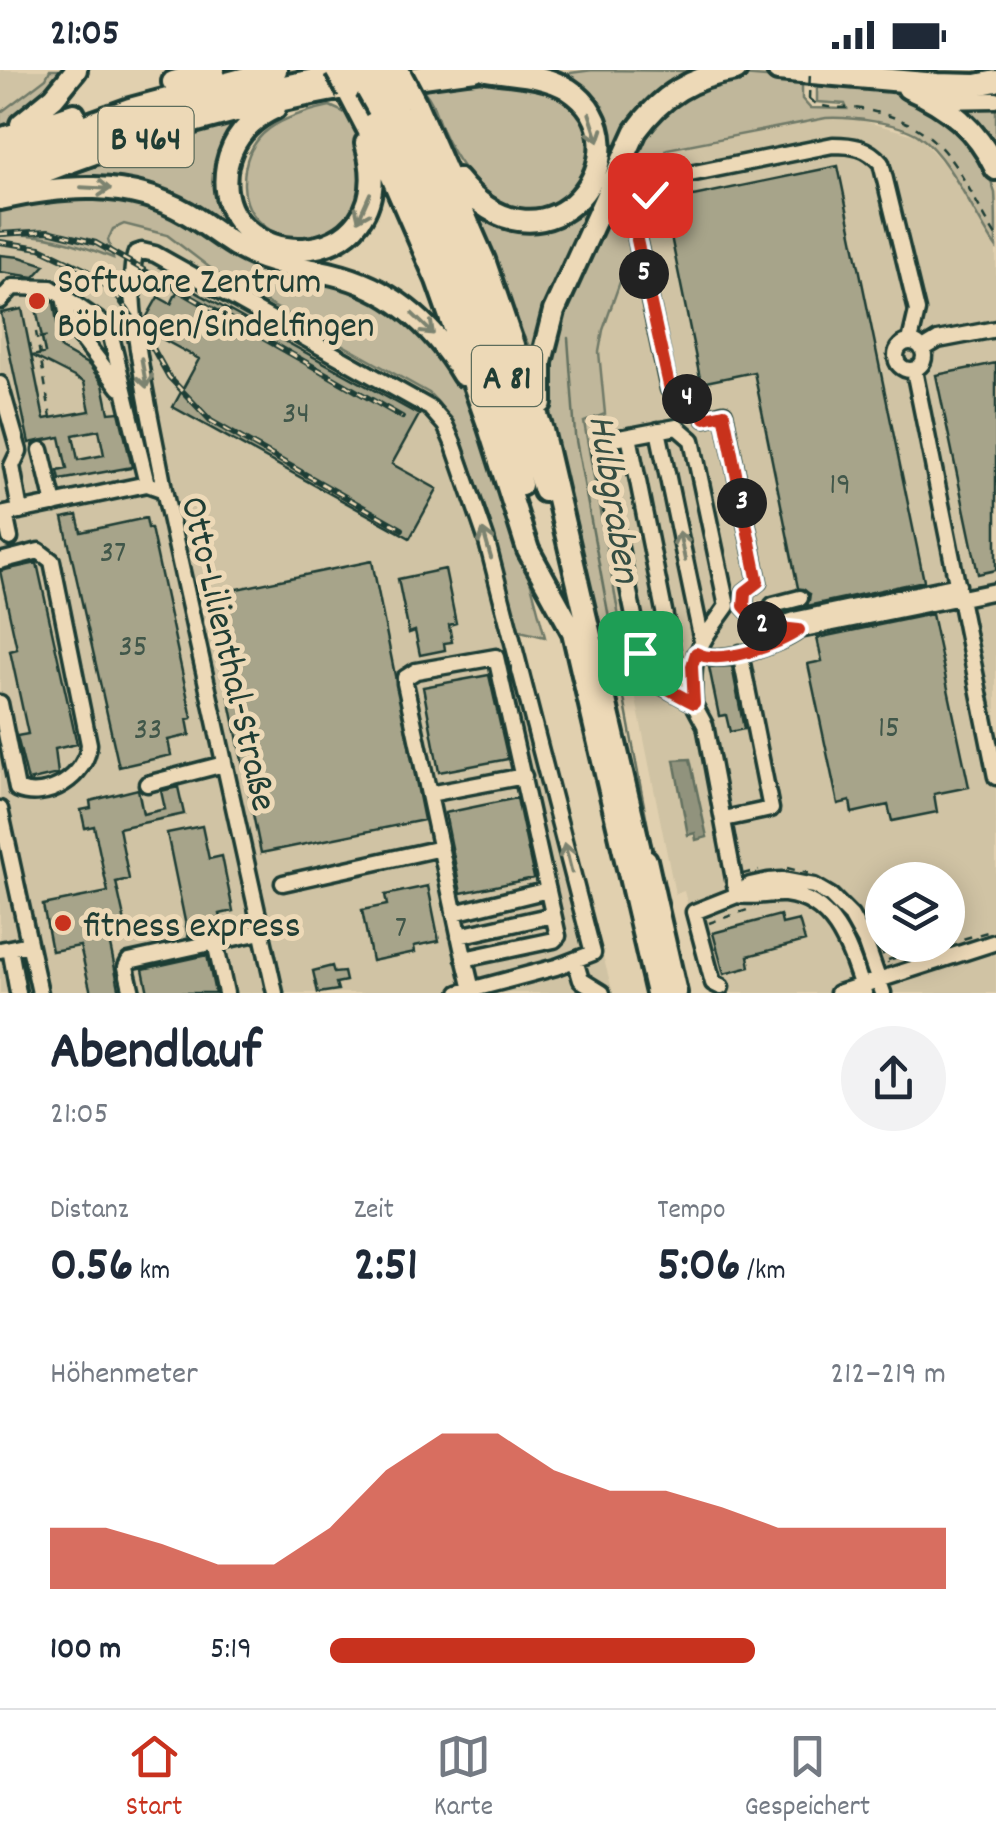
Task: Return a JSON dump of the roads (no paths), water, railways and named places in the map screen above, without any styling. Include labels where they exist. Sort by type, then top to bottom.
[{"type":"highway","points":[[0,138],[40,111],[76,70]]},
{"type":"highway","name":"B 464","points":[[0,138],[214,70]]},
{"type":"highway","name":"B 464","points":[[0,156],[130,109],[276,70]]},
{"type":"highway","points":[[336,70],[445,166],[485,208],[509,219],[552,217],[574,204],[595,174],[599,156],[596,126],[575,94],[542,78],[486,70]]},
{"type":"highway","name":"A 81","points":[[356,70],[424,203],[470,319],[550,588],[573,632],[582,660],[666,993]]},
{"type":"highway","name":"B 464","points":[[0,174],[162,116],[266,89],[368,70]]},
{"type":"highway","name":"A 81","points":[[376,70],[372,105],[444,206],[481,298],[596,655],[640,850],[636,860],[647,915]]},
{"type":"highway","points":[[296,98],[247,126],[226,168],[227,192],[238,217],[262,241],[282,249],[306,251],[328,245],[353,228],[366,209],[372,173],[365,138],[372,105],[398,70]]},
{"type":"highway","name":"B 464","points":[[0,190],[145,137],[296,98],[475,70]]},
{"type":"highway","points":[[542,430],[540,380],[544,341],[566,280],[624,153],[646,118],[666,98],[690,82],[736,70]]},
{"type":"highway","points":[[778,70],[957,85],[996,80]]},
{"type":"highway","points":[[933,70],[996,80]]},
{"type":"highway","points":[[887,80],[936,101],[962,120],[996,169]]},
{"type":"highway","points":[[372,105],[484,411],[528,550],[550,588]]},
{"type":"highway","points":[[445,166],[498,295],[542,430],[596,655]]},
{"type":"highway","points":[[0,199],[65,187],[128,191],[182,210],[258,257],[366,285],[402,305],[432,332],[484,411]]},
{"type":"highway","name":"A 81","points":[[655,947],[657,993]]},
{"type":"highway","name":"A 81","points":[[655,947],[676,993]]},
{"type":"street","points":[[936,101],[996,100]]},
{"type":"street","points":[[960,594],[799,630],[770,628],[753,620],[744,606],[745,592],[758,582],[724,414],[705,418],[695,403],[670,390],[637,240],[638,220],[650,195],[665,180],[833,145],[852,145],[871,152],[881,162],[916,311],[916,345],[924,362],[914,370],[906,370],[896,358],[897,350],[916,345],[938,340],[996,329]]},
{"type":"street","points":[[164,490],[134,318],[131,272],[136,253],[142,251],[154,254],[438,415],[454,443],[486,538],[593,952],[465,992],[460,936],[406,678],[416,671],[490,656],[498,660],[558,936],[464,959]]},
{"type":"street","points":[[0,301],[14,287],[51,288],[109,328],[147,484]]},
{"type":"street","points":[[64,297],[69,322],[122,390]]},
{"type":"street","points":[[914,370],[995,766]]},
{"type":"street","points":[[0,384],[19,451],[6,466],[16,491],[8,513],[10,538]]},
{"type":"street","points":[[677,427],[692,440],[699,465],[727,606],[699,647],[692,666],[694,703],[654,680],[645,669],[600,452],[609,440],[677,427]]},
{"type":"street","points":[[658,430],[699,647],[705,658],[781,644],[799,630]]},
{"type":"street","points":[[628,436],[676,671],[704,725],[737,895]]},
{"type":"street","points":[[42,450],[54,504]]},
{"type":"street","name":"Otto-Lilienthal-Straße","points":[[8,513],[147,484],[164,490],[275,993]]},
{"type":"street","points":[[0,491],[16,491]]},
{"type":"street","points":[[0,560],[38,551],[52,560],[89,744],[78,774],[58,786],[28,792],[16,789],[1,712]]},
{"type":"street","points":[[770,628],[960,594],[996,592]]},
{"type":"street","points":[[770,628],[766,616],[772,606],[800,598]]},
{"type":"street","points":[[724,819],[771,809],[740,653]]},
{"type":"street","points":[[147,784],[224,764]]},
{"type":"street","points":[[430,794],[524,776]]},
{"type":"street","points":[[0,809],[6,862],[40,993]]},
{"type":"street","points":[[283,884],[441,848]]},
{"type":"street","points":[[720,987],[713,983],[696,918],[750,885],[782,880],[814,886],[840,904],[865,941],[881,986]]},
{"type":"street","points":[[454,913],[548,890]]},
{"type":"street","points":[[737,895],[790,895],[819,906],[848,946],[863,989]]},
{"type":"street","points":[[460,936],[554,915]]},
{"type":"street","points":[[132,993],[126,967],[129,961],[261,932]]},
{"type":"street","points":[[838,993],[881,986],[990,940]]},
{"type":"street","points":[[215,942],[226,993]]},
{"type":"street","points":[[18,993],[5,949],[30,944]]},
{"type":"street","points":[[575,960],[581,980],[602,993]]},
{"type":"waterway","name":"Hulbgraben","points":[[568,338],[575,435],[653,854]]},
{"type":"railway","points":[[0,234],[48,231],[96,243],[402,417]]},
{"type":"railway","points":[[0,242],[40,248],[86,270],[117,296],[169,377],[211,421],[402,529]]},
{"type":"place","name":"Software Zentrum Böblingen/Sindelfingen","points":[[37,301]]},
{"type":"place","name":"fitness express","points":[[63,923]]}]
